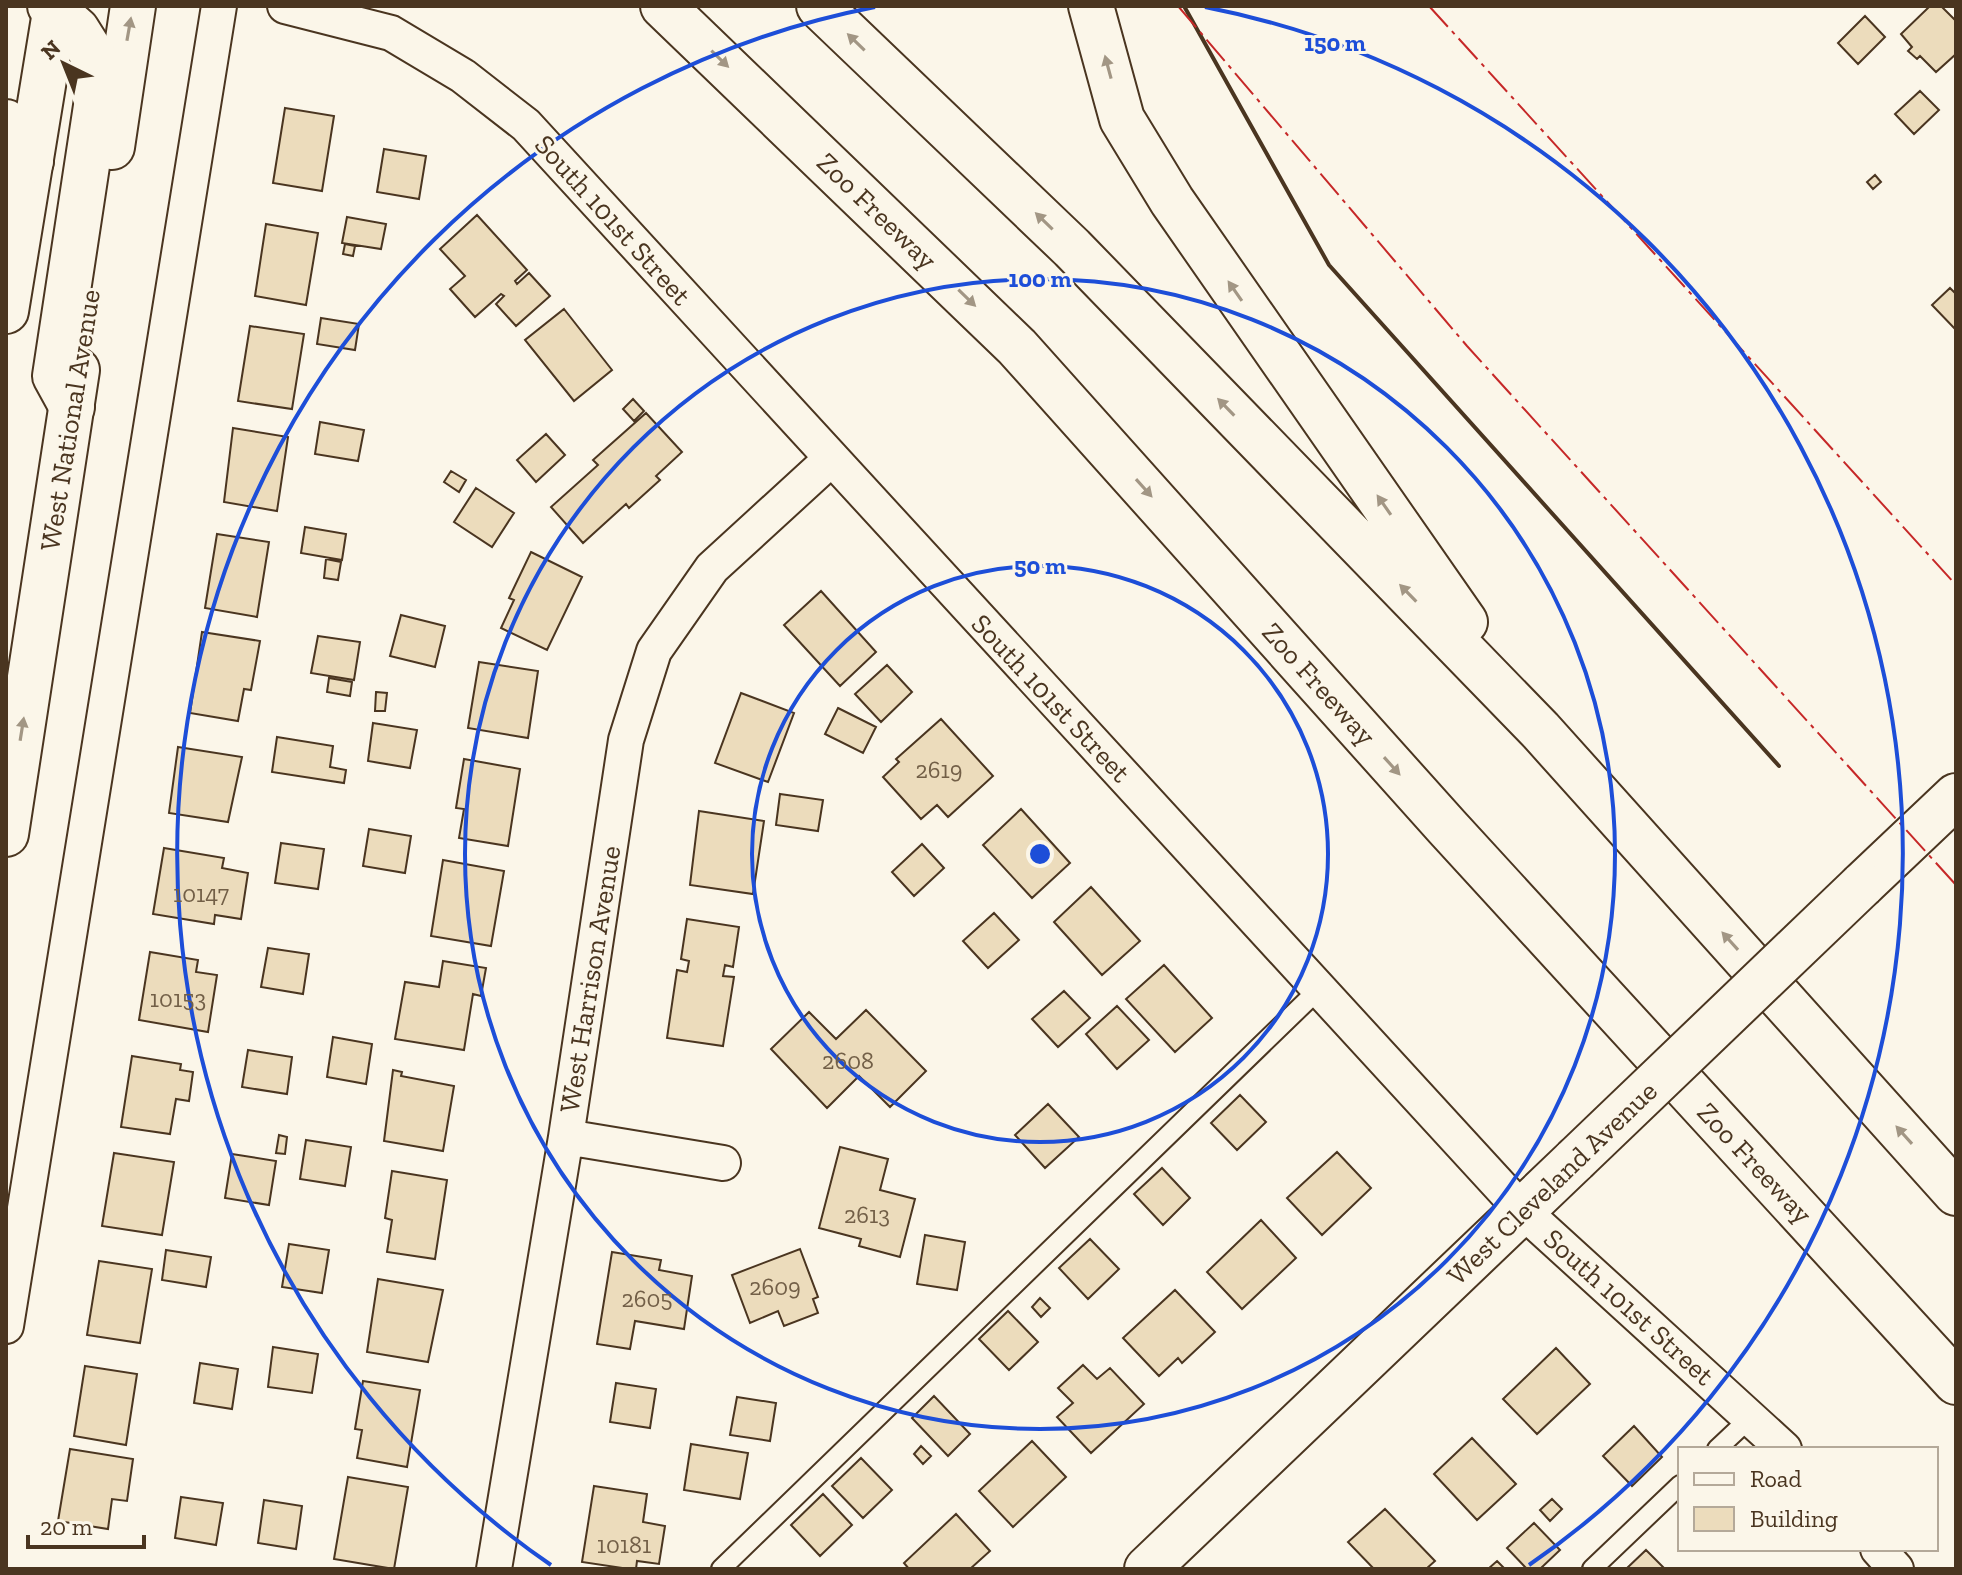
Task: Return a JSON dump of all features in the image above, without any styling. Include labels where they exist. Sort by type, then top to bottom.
[{"type":"main road","name":"West National Avenue","points":[[6,834],[133,6]]},
{"type":"main road","name":"Zoo Freeway","points":[[663,6],[1017,347],[1447,827],[1956,1382]]},
{"type":"main road","points":[[819,6],[1072,248],[1540,730],[1956,1193]]},
{"type":"main road","points":[[1091,6],[1122,119],[1172,201],[1540,730]]},
{"type":"main road","points":[[54,7],[77,30],[94,57],[98,93],[55,376],[72,407]]},
{"type":"main road","points":[[6,311],[54,7]]},
{"type":"main road","points":[[6,122],[31,161]]},
{"type":"main road","name":"West Cleveland Avenue","points":[[1147,1569],[1956,796]]},
{"type":"street","points":[[6,1326],[219,6]]},
{"type":"street","name":"South 101st Street","points":[[285,6],[391,33],[463,76],[526,125],[1523,1211],[1782,1447]]},
{"type":"street","name":"West Harrison Avenue","points":[[494,1569],[566,1137],[626,740],[654,651],[712,568],[831,459]]},
{"type":"street","points":[[566,1137],[723,1163]]},
{"type":"street","points":[[1880,1551],[1896,1569]]},
{"type":"lane","points":[[721,1569],[1319,989]]},
{"type":"lane","points":[[1719,1447],[1750,1418]]},
{"type":"lane","points":[[1592,1569],[1678,1487]]},
{"type":"building","points":[[1930,6],[1941,6],[1956,21],[1956,54],[1936,72],[1920,56],[1917,59],[1908,51],[1912,47],[1901,34]]},
{"type":"building","points":[[1865,16],[1885,37],[1858,64],[1838,43]]},
{"type":"building","points":[[1920,91],[1939,110],[1914,134],[1895,114]]},
{"type":"building","points":[[285,108],[334,116],[322,191],[273,183]]},
{"type":"building","points":[[384,149],[426,156],[419,199],[377,192]]},
{"type":"building","points":[[1875,175],[1881,182],[1873,189],[1867,182]]},
{"type":"building","points":[[477,215],[527,270],[515,281],[517,284],[529,273],[550,296],[516,326],[496,304],[504,296],[501,294],[475,317],[450,289],[465,276],[440,249]]},
{"type":"building","points":[[347,217],[386,224],[381,249],[342,243]]},
{"type":"building","points":[[266,224],[318,233],[306,305],[255,296]]},
{"type":"building","points":[[345,244],[355,246],[353,256],[343,254]]},
{"type":"building","points":[[1950,288],[1956,294],[1956,330],[1932,305]]},
{"type":"building","points":[[564,309],[612,370],[574,401],[525,340]]},
{"type":"building","points":[[321,318],[359,324],[355,350],[317,344]]},
{"type":"building","points":[[250,326],[304,334],[292,409],[238,401]]},
{"type":"building","points":[[633,399],[644,411],[634,421],[623,409]]},
{"type":"building","points":[[646,413],[682,452],[656,476],[660,480],[629,508],[626,504],[583,543],[551,507],[598,465],[593,460]]},
{"type":"building","points":[[320,422],[364,430],[358,461],[315,454]]},
{"type":"building","points":[[233,428],[288,437],[277,511],[224,502]]},
{"type":"building","points":[[546,434],[565,455],[536,482],[517,460]]},
{"type":"building","points":[[451,471],[466,480],[459,492],[444,482]]},
{"type":"building","points":[[476,488],[514,513],[492,547],[454,522]]},
{"type":"building","points":[[305,527],[346,534],[342,560],[301,553]]},
{"type":"building","points":[[217,534],[269,542],[257,617],[205,608]]},
{"type":"building","points":[[531,552],[582,577],[547,650],[501,628],[514,600],[509,598]]},
{"type":"building","points":[[326,559],[341,562],[338,580],[324,578]]},
{"type":"building","points":[[821,591],[876,652],[840,686],[784,625]]},
{"type":"building","points":[[401,615],[445,626],[435,667],[390,656]]},
{"type":"building","points":[[202,632],[260,641],[251,690],[244,689],[238,721],[190,713]]},
{"type":"building","points":[[318,636],[360,642],[354,680],[311,673]]},
{"type":"building","points":[[479,662],[538,671],[528,738],[468,728]]},
{"type":"building","points":[[887,665],[912,692],[881,722],[855,694]]},
{"type":"building","points":[[329,678],[352,682],[350,696],[327,692]]},
{"type":"building","points":[[376,692],[387,693],[385,711],[375,711]]},
{"type":"building","points":[[741,693],[794,713],[768,782],[715,763]]},
{"type":"building","points":[[838,708],[876,727],[863,753],[825,734]]},
{"type":"building","points":[[941,719],[993,776],[948,817],[937,805],[921,819],[883,777],[899,762],[896,759]]},
{"type":"building","points":[[373,723],[417,730],[410,768],[368,761]]},
{"type":"building","points":[[277,737],[333,746],[330,767],[346,770],[344,783],[272,772]]},
{"type":"building","points":[[178,747],[242,757],[228,822],[169,813]]},
{"type":"building","points":[[464,759],[520,769],[508,846],[459,838],[464,809],[456,808]]},
{"type":"building","points":[[780,794],[823,800],[818,831],[776,825]]},
{"type":"building","points":[[1021,809],[1070,863],[1032,898],[983,845]]},
{"type":"building","points":[[699,811],[764,821],[753,894],[690,885]]},
{"type":"building","points":[[369,829],[411,836],[405,873],[363,866]]},
{"type":"building","points":[[281,843],[324,849],[318,889],[275,883]]},
{"type":"building","points":[[922,844],[944,868],[914,896],[892,872]]},
{"type":"building","points":[[164,848],[224,858],[222,868],[248,873],[241,919],[215,915],[214,924],[153,914]]},
{"type":"building","points":[[443,860],[504,871],[491,946],[431,936]]},
{"type":"building","points":[[1091,887],[1140,941],[1102,975],[1054,922]]},
{"type":"building","points":[[994,913],[1019,940],[988,968],[963,941]]},
{"type":"building","points":[[687,919],[739,927],[733,967],[725,965],[723,976],[734,977],[723,1046],[667,1038],[677,970],[687,972],[689,961],[681,959]]},
{"type":"building","points":[[268,948],[309,954],[303,994],[261,987]]},
{"type":"building","points":[[150,952],[198,960],[196,972],[217,975],[208,1032],[139,1020]]},
{"type":"building","points":[[443,961],[486,968],[481,996],[473,994],[464,1050],[395,1039],[405,982],[439,987]]},
{"type":"building","points":[[1164,965],[1212,1018],[1175,1052],[1126,999]]},
{"type":"building","points":[[1064,991],[1090,1018],[1058,1047],[1032,1019]]},
{"type":"building","points":[[1117,1006],[1149,1040],[1117,1069],[1086,1034]]},
{"type":"building","points":[[866,1010],[926,1071],[890,1107],[859,1076],[827,1108],[771,1049],[809,1012],[836,1039]]},
{"type":"building","points":[[333,1037],[372,1044],[366,1084],[327,1077]]},
{"type":"building","points":[[248,1050],[292,1057],[287,1094],[242,1087]]},
{"type":"building","points":[[132,1056],[181,1064],[180,1070],[193,1072],[189,1101],[176,1099],[170,1134],[121,1127]]},
{"type":"building","points":[[393,1070],[402,1072],[401,1076],[454,1086],[443,1151],[384,1141]]},
{"type":"building","points":[[1240,1095],[1266,1122],[1237,1150],[1211,1123]]},
{"type":"building","points":[[1048,1104],[1079,1137],[1045,1168],[1015,1135]]},
{"type":"building","points":[[279,1135],[287,1137],[285,1154],[276,1153]]},
{"type":"building","points":[[306,1140],[351,1147],[345,1186],[300,1179]]},
{"type":"building","points":[[840,1147],[888,1159],[880,1190],[915,1199],[900,1257],[859,1246],[861,1239],[819,1228]]},
{"type":"building","points":[[1337,1152],[1371,1188],[1322,1235],[1287,1198]]},
{"type":"building","points":[[114,1153],[174,1162],[162,1235],[102,1226]]},
{"type":"building","points":[[232,1154],[276,1161],[269,1205],[225,1198]]},
{"type":"building","points":[[1162,1168],[1190,1198],[1163,1225],[1134,1194]]},
{"type":"building","points":[[392,1171],[447,1180],[435,1259],[387,1252],[392,1220],[385,1218]]},
{"type":"building","points":[[1261,1220],[1296,1258],[1242,1309],[1207,1272]]},
{"type":"building","points":[[925,1235],[965,1242],[957,1290],[917,1284]]},
{"type":"building","points":[[1090,1239],[1119,1269],[1088,1299],[1059,1268]]},
{"type":"building","points":[[289,1244],[329,1250],[322,1293],[282,1287]]},
{"type":"building","points":[[800,1249],[818,1297],[813,1299],[818,1313],[784,1326],[778,1311],[750,1323],[732,1275]]},
{"type":"building","points":[[166,1250],[211,1257],[206,1287],[162,1280]]},
{"type":"building","points":[[612,1252],[661,1260],[659,1270],[692,1276],[684,1329],[635,1321],[630,1349],[597,1344]]},
{"type":"building","points":[[99,1261],[152,1269],[140,1343],[87,1335]]},
{"type":"building","points":[[378,1279],[443,1290],[428,1362],[367,1352]]},
{"type":"building","points":[[1175,1290],[1215,1332],[1182,1363],[1178,1358],[1159,1376],[1123,1338]]},
{"type":"building","points":[[1040,1298],[1050,1308],[1041,1317],[1032,1307]]},
{"type":"building","points":[[1008,1311],[1038,1342],[1009,1370],[979,1339]]},
{"type":"building","points":[[273,1347],[318,1354],[312,1393],[268,1387]]},
{"type":"building","points":[[1556,1348],[1590,1384],[1537,1434],[1503,1399]]},
{"type":"building","points":[[200,1363],[238,1369],[232,1409],[194,1403]]},
{"type":"building","points":[[1083,1365],[1097,1379],[1110,1368],[1144,1404],[1091,1453],[1057,1417],[1073,1403],[1058,1388]]},
{"type":"building","points":[[85,1366],[137,1374],[126,1445],[74,1436]]},
{"type":"building","points":[[363,1381],[420,1390],[407,1467],[357,1458],[362,1430],[355,1429]]},
{"type":"building","points":[[616,1383],[656,1389],[650,1428],[610,1422]]},
{"type":"building","points":[[934,1396],[970,1434],[948,1456],[912,1418]]},
{"type":"building","points":[[737,1397],[776,1403],[770,1441],[730,1435]]},
{"type":"building","points":[[1634,1426],[1662,1457],[1632,1486],[1603,1456]]},
{"type":"building","points":[[1472,1438],[1516,1484],[1477,1520],[1434,1474]]},
{"type":"building","points":[[1032,1441],[1066,1477],[1013,1527],[979,1491]]},
{"type":"building","points":[[691,1444],[748,1453],[740,1499],[684,1490]]},
{"type":"building","points":[[921,1446],[931,1456],[923,1464],[914,1454]]},
{"type":"building","points":[[70,1449],[133,1459],[127,1501],[112,1499],[108,1529],[58,1521]]},
{"type":"building","points":[[861,1458],[892,1490],[863,1518],[832,1486]]},
{"type":"building","points":[[348,1477],[408,1487],[394,1569],[334,1559]]},
{"type":"building","points":[[594,1486],[647,1494],[643,1522],[665,1526],[659,1564],[637,1561],[636,1569],[629,1569],[582,1562]]},
{"type":"building","points":[[823,1494],[852,1525],[820,1556],[791,1525]]},
{"type":"building","points":[[181,1497],[223,1503],[216,1545],[175,1538]]},
{"type":"building","points":[[1552,1499],[1562,1509],[1550,1521],[1540,1510]]},
{"type":"building","points":[[264,1500],[302,1506],[296,1549],[258,1543]]},
{"type":"building","points":[[1385,1509],[1435,1561],[1426,1569],[1374,1569],[1348,1542]]},
{"type":"building","points":[[956,1514],[990,1551],[970,1569],[909,1569],[904,1563]]},
{"type":"building","points":[[1534,1523],[1560,1550],[1540,1569],[1527,1569],[1507,1548]]},
{"type":"building","points":[[1646,1550],[1665,1569],[1626,1569]]},
{"type":"building","points":[[1497,1561],[1505,1569],[1488,1569]]},
{"type":"wall","points":[[1184,6],[1329,265],[1779,766]]},
{"type":"power","points":[[1178,6],[1467,346],[1956,885]]},
{"type":"power","points":[[1429,6],[1956,585]]}]
